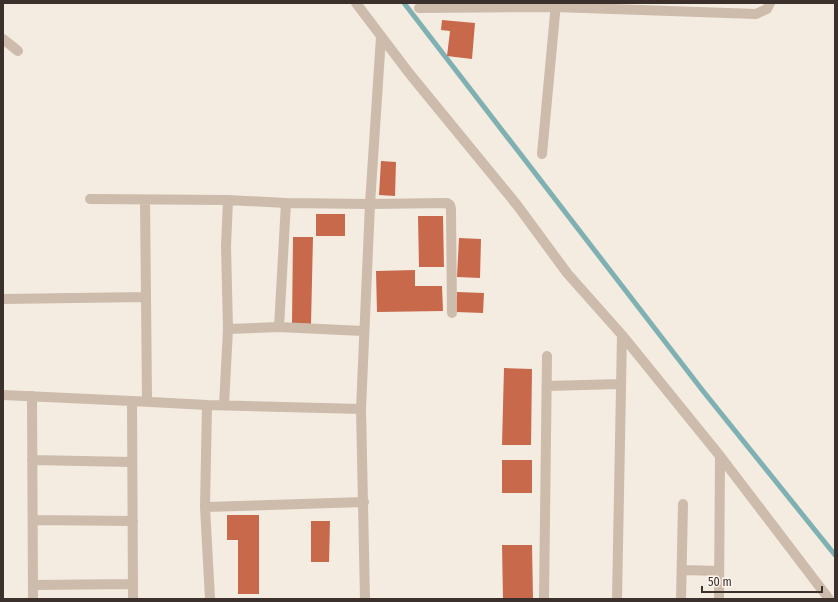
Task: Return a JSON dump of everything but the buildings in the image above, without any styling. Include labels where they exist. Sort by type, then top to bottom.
[{"type":"street","points":[[356,3],[381,37],[517,205],[567,272],[622,334],[720,456],[829,599]]},
{"type":"street","points":[[419,8],[487,5],[555,5],[756,14],[767,9],[770,3]]},
{"type":"street","points":[[542,154],[555,5]]},
{"type":"street","points":[[365,599],[361,410],[363,331],[381,37]]},
{"type":"street","points":[[3,39],[18,51]]},
{"type":"street","points":[[90,199],[228,200],[286,203],[370,204],[442,202],[450,205],[452,313]]},
{"type":"street","points":[[145,200],[147,401]]},
{"type":"street","points":[[224,405],[228,329],[226,246],[228,200]]},
{"type":"street","points":[[279,327],[286,203]]},
{"type":"street","points":[[3,299],[146,297]]},
{"type":"street","points":[[228,329],[279,327],[363,331]]},
{"type":"street","points":[[616,599],[622,334]]},
{"type":"street","points":[[544,599],[547,356]]},
{"type":"street","points":[[547,386],[620,384]]},
{"type":"street","points":[[3,395],[207,405],[361,410]]},
{"type":"street","points":[[32,396],[33,599]]},
{"type":"street","points":[[132,401],[133,599]]},
{"type":"street","points":[[207,405],[205,507],[210,599]]},
{"type":"street","points":[[719,599],[720,456]]},
{"type":"street","points":[[32,460],[132,462]]},
{"type":"street","points":[[205,507],[364,502]]},
{"type":"street","points":[[681,599],[684,504]]},
{"type":"street","points":[[33,520],[132,521]]},
{"type":"street","points":[[682,570],[718,571]]},
{"type":"street","points":[[33,585],[133,584]]},
{"type":"waterway","points":[[404,3],[703,391],[835,555]]}]
